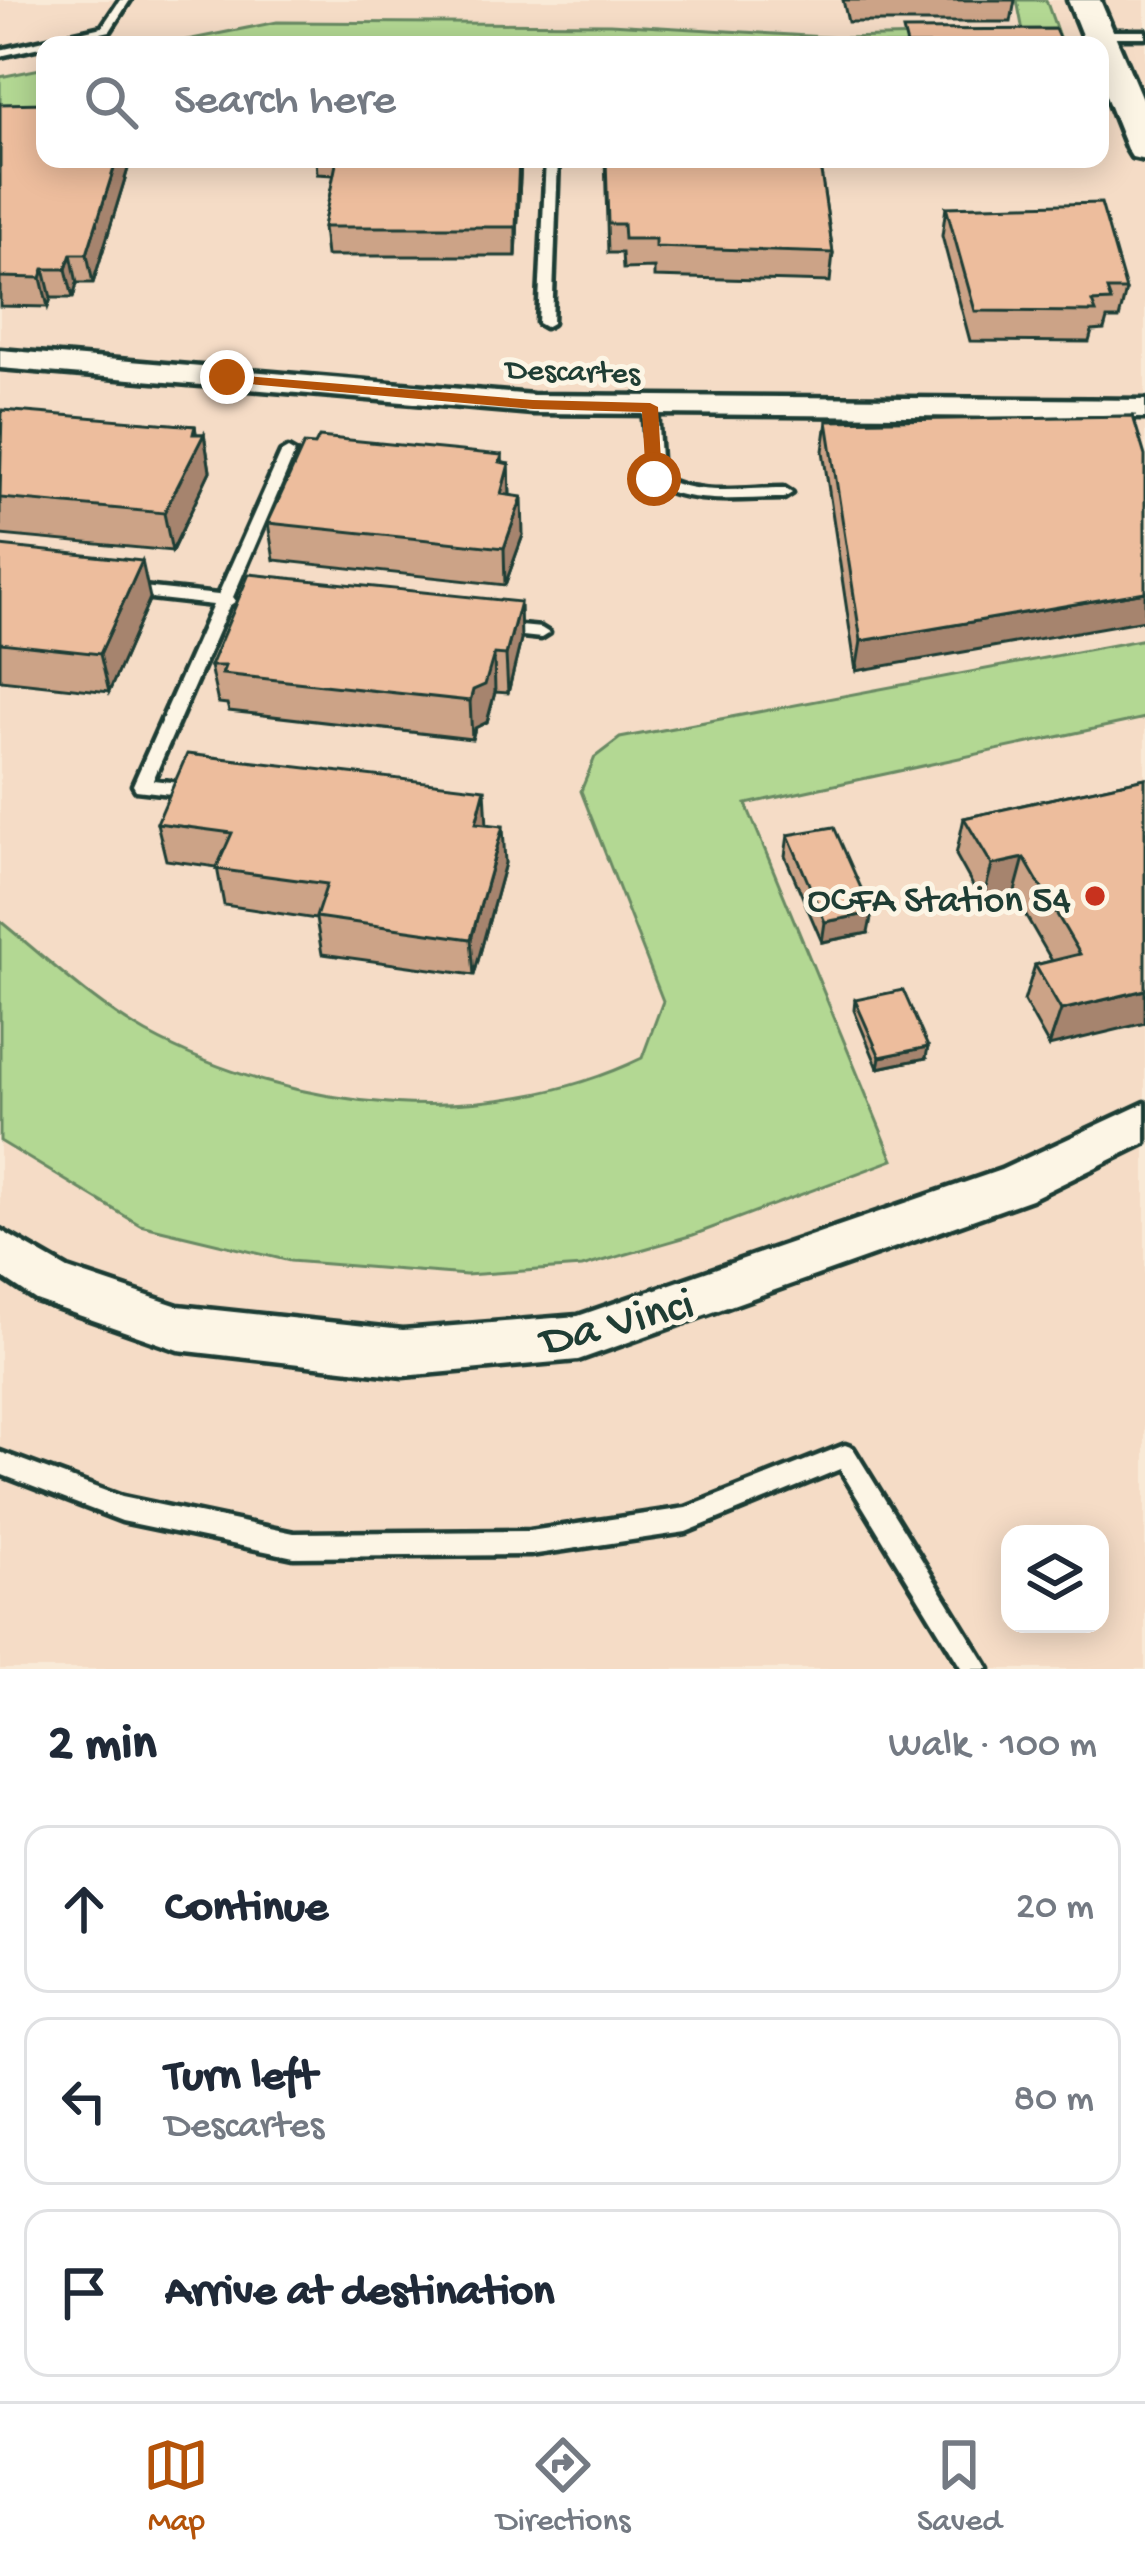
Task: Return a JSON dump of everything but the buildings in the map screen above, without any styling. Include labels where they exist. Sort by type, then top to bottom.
[{"type":"street","points":[[1084,0],[1099,34]]},
{"type":"street","points":[[1109,59],[1145,149]]},
{"type":"street","name":"Descartes","points":[[0,358],[533,404],[1145,409]]},
{"type":"street","name":"Da Vinci","points":[[0,1251],[53,1285],[178,1328],[403,1353],[578,1338],[1015,1185],[1145,1121]]},
{"type":"lane","points":[[74,36],[106,29],[124,0]]},
{"type":"lane","points":[[1099,34],[1145,34]]},
{"type":"lane","points":[[0,52],[36,44]]},
{"type":"lane","points":[[545,323],[552,168]]},
{"type":"lane","points":[[650,407],[654,479],[661,485],[683,491],[784,493]]},
{"type":"lane","points":[[211,792],[142,785],[288,453]]},
{"type":"lane","points":[[110,589],[244,603]]},
{"type":"lane","points":[[472,626],[541,633]]},
{"type":"lane","points":[[0,1463],[122,1510],[294,1545],[530,1543],[686,1520],[845,1456],[976,1669]]},
{"type":"shaded area","points":[[0,0],[1145,0],[1145,1669],[0,1669]]},
{"type":"green space","points":[[1017,0],[1046,0],[1059,36],[927,36],[1012,34],[1023,31]]},
{"type":"green space","points":[[277,22],[610,24],[809,36],[207,36]]},
{"type":"green space","points":[[36,70],[36,119],[0,125],[0,77]]},
{"type":"green space","points":[[1145,639],[1145,718],[746,804],[893,1160],[693,1235],[582,1267],[466,1275],[290,1261],[140,1225],[0,1141],[0,921],[126,1021],[203,1060],[264,1081],[327,1096],[392,1103],[457,1104],[521,1097],[583,1081],[642,1058],[663,1001],[581,791],[595,757],[620,738]]},
{"type":"place","name":"OCFA Station 54","points":[[1095,896]]},
{"type":"route","points":[[227,377],[533,404],[650,407],[654,479]]}]
